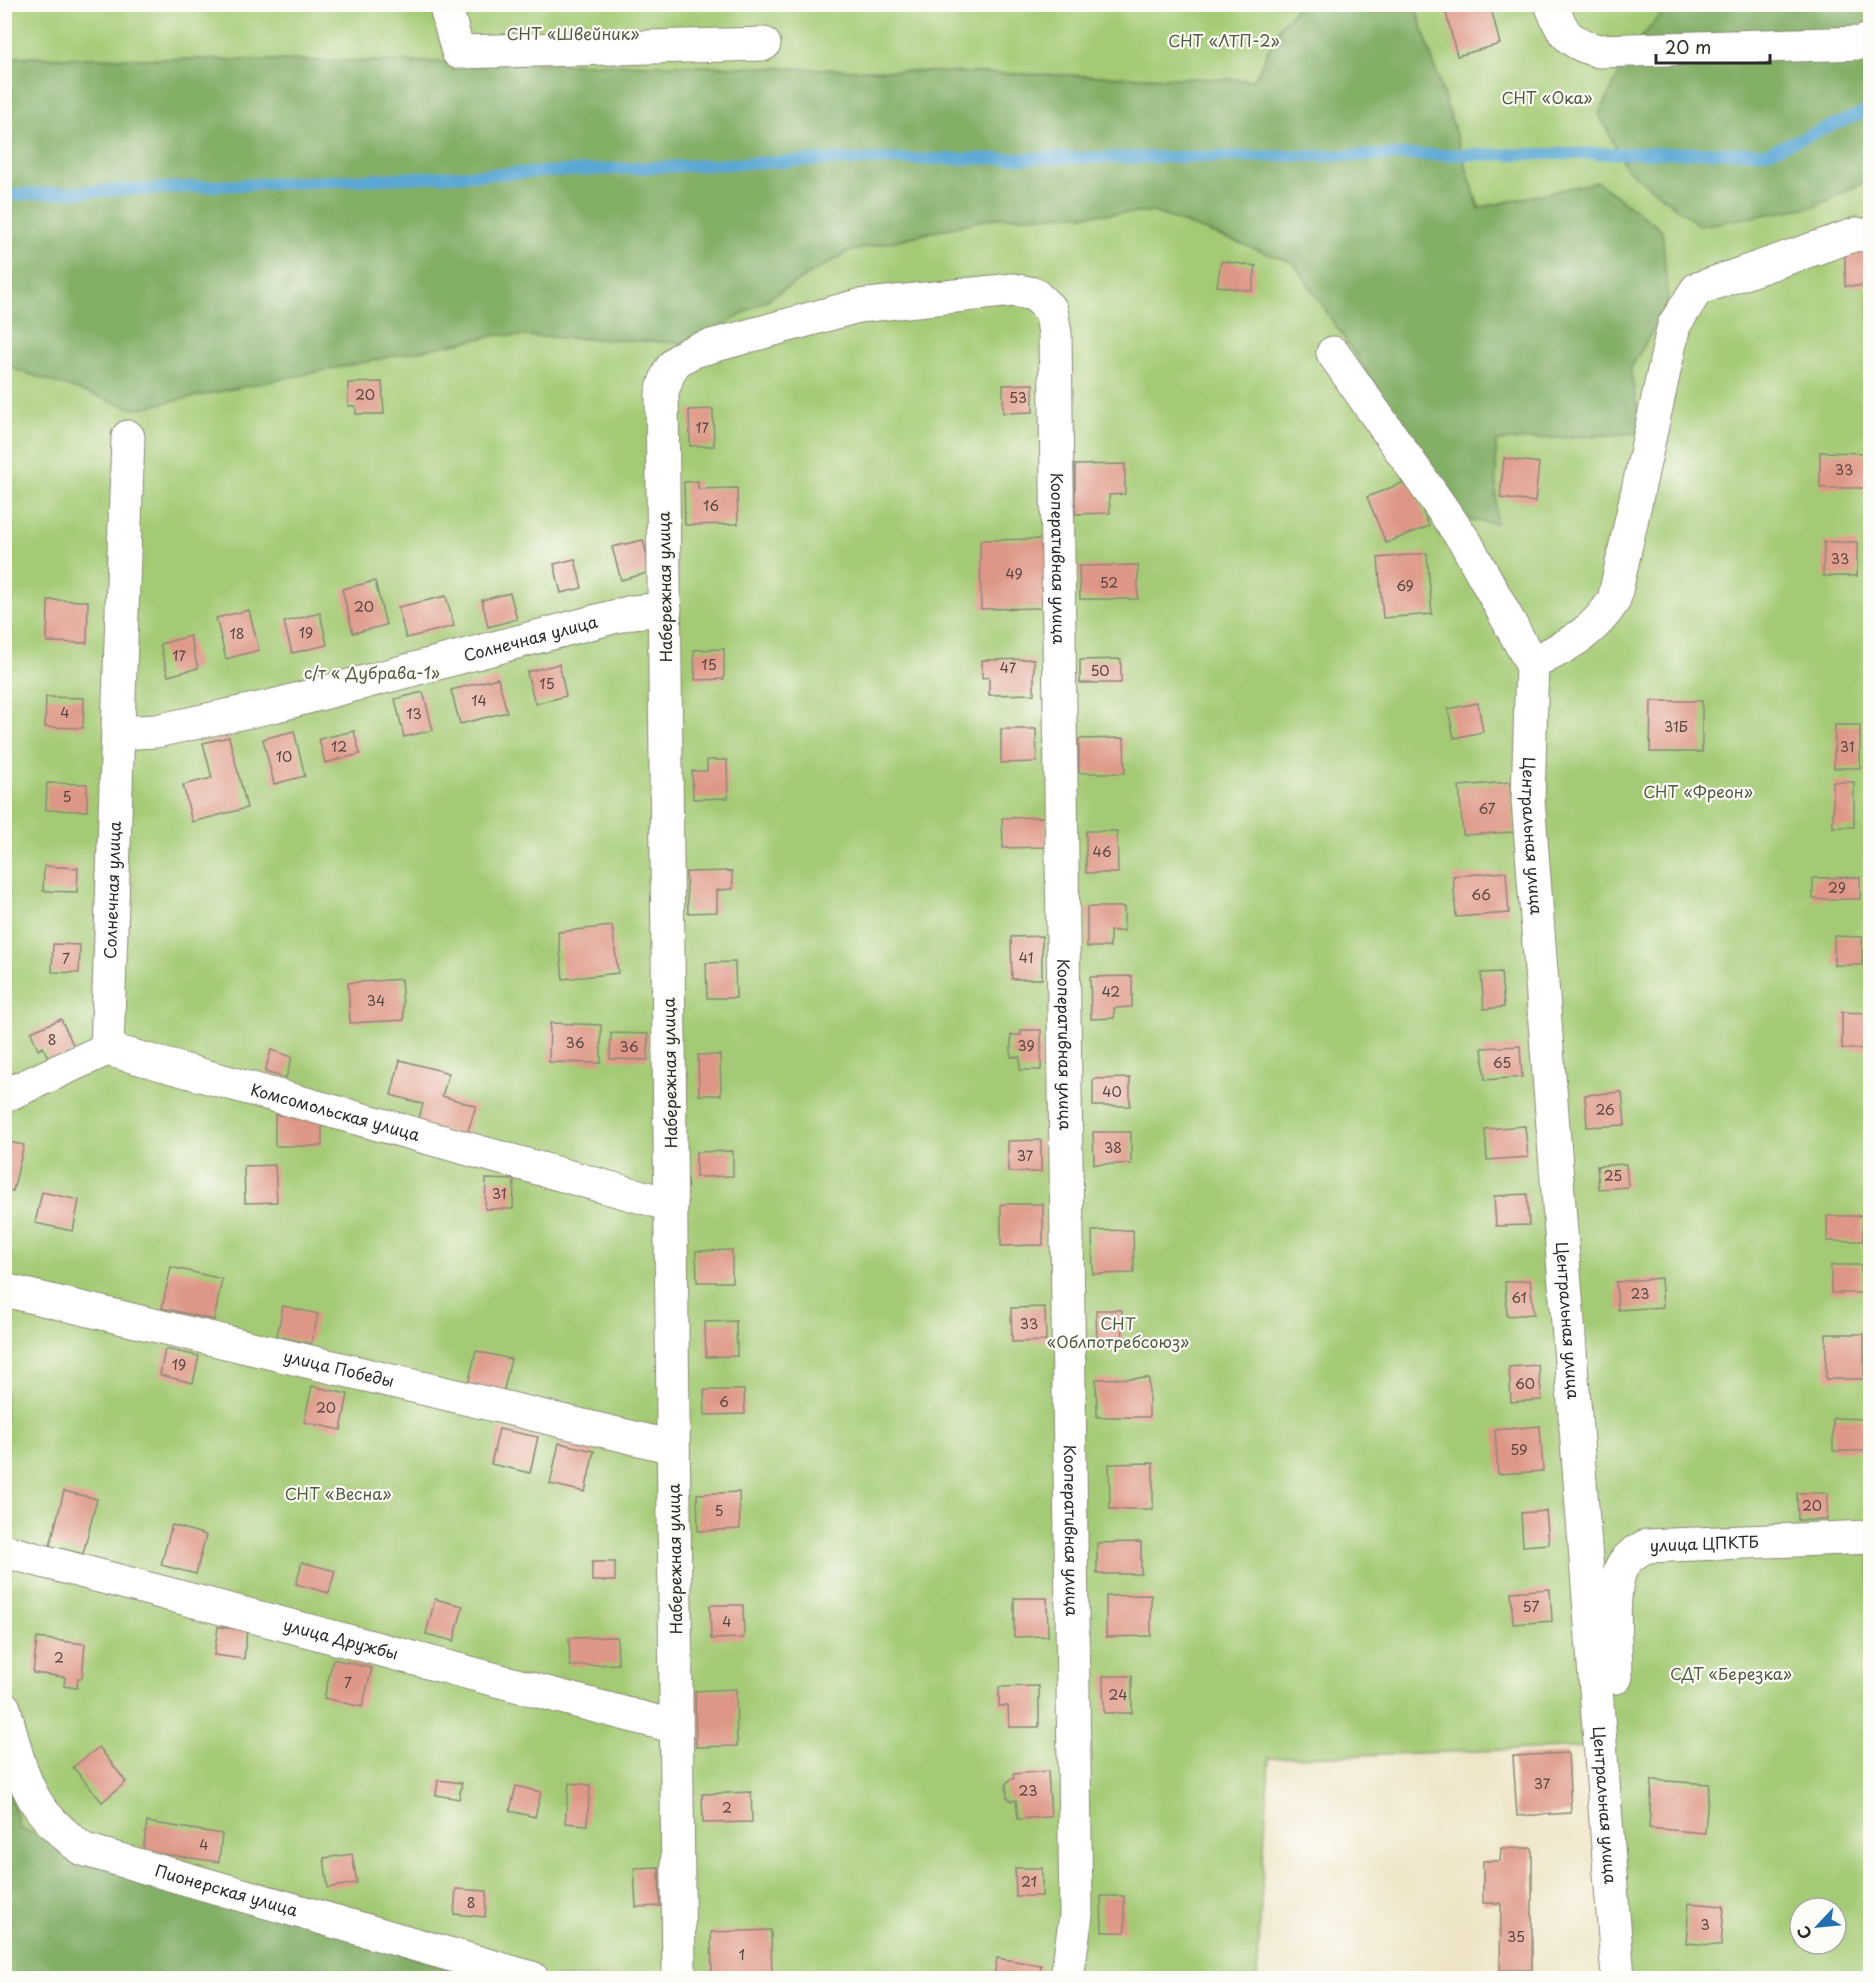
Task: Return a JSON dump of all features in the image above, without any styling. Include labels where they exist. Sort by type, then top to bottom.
[{"type":"street","points":[[445,4],[458,52],[764,44]]},
{"type":"street","points":[[1551,4],[1561,30],[1578,45],[1599,51],[1862,43],[1870,39]]},
{"type":"street","points":[[1333,353],[1466,543],[1532,664],[1585,634],[1603,618],[1614,600],[1674,325],[1697,289],[1857,234],[1870,236]]},
{"type":"street","name":"Кооперативная улица","points":[[858,306],[1013,290],[1034,294],[1051,310],[1055,333],[1077,1915],[1067,1978]]},
{"type":"street","name":"Набережная улица","points":[[680,1978],[662,392],[669,368],[680,357],[697,350],[858,306]]},
{"type":"street","name":"Солнечная улица","points":[[107,1049],[128,437]]},
{"type":"street","name":"Солнечная улица","points":[[118,733],[156,731],[273,706],[632,612],[665,609]]},
{"type":"street","name":"Центральная улица","points":[[1532,664],[1528,800],[1618,1978]]},
{"type":"street","points":[[4,1096],[107,1049]]},
{"type":"street","name":"Комсомольская улица","points":[[107,1049],[671,1205]]},
{"type":"street","name":"улица Победы","points":[[4,1290],[673,1448]]},
{"type":"street","name":"улица ЦПКТБ","points":[[1601,1743],[1608,1735],[1616,1716],[1616,1588],[1622,1566],[1632,1554],[1646,1546],[1870,1537]]},
{"type":"street","name":"улица Дружбы","points":[[4,1551],[676,1727]]},
{"type":"street","name":"Пионерская улица","points":[[4,1708],[23,1774],[36,1802],[55,1826],[82,1849],[532,1978]]},
{"type":"green space","points":[[5,4],[1300,5],[1280,26],[1254,80],[665,65],[5,57]]},
{"type":"green space","points":[[1300,4],[1415,5],[1479,208],[1597,182],[1662,230],[1668,304],[1630,369],[1642,433],[1496,441],[1496,523],[1466,520],[1294,263],[1154,212],[992,218],[847,252],[693,343],[497,335],[135,409],[5,366],[5,57],[665,65],[1254,80],[1281,26]]},
{"type":"green space","points":[[1415,5],[1870,5],[1870,1978],[1617,1978],[1597,1747],[1269,1758],[1257,1978],[478,1978],[20,1829],[5,1769],[5,366],[135,408],[497,335],[693,343],[847,252],[992,218],[1154,212],[1294,263],[1466,520],[1495,523],[1496,441],[1642,433],[1630,369],[1668,304],[1597,182],[1479,208]]},
{"type":"green space","points":[[1669,5],[1870,5],[1870,179],[1816,206],[1700,226],[1626,168],[1599,114],[1633,47]]},
{"type":"green space","points":[[4,1769],[20,1829],[478,1978],[5,1978]]},
{"type":"building","points":[[1478,4],[1490,4],[1500,44],[1457,56],[1446,13]]},
{"type":"building","points":[[1845,245],[1866,245],[1866,286],[1845,286]]},
{"type":"building","points":[[1221,261],[1256,266],[1252,291],[1217,286]]},
{"type":"building","points":[[382,382],[384,414],[356,414],[356,406],[348,406],[348,383]]},
{"type":"building","points":[[1033,384],[1033,412],[1003,413],[1003,385]]},
{"type":"building","points":[[713,409],[714,446],[690,446],[689,410]]},
{"type":"building","points":[[1820,452],[1867,453],[1867,488],[1820,488]]},
{"type":"building","points":[[1504,458],[1539,463],[1535,502],[1500,498]]},
{"type":"building","points":[[1125,464],[1125,494],[1109,495],[1110,513],[1075,514],[1075,465]]},
{"type":"building","points":[[1410,480],[1429,526],[1386,543],[1367,497]]},
{"type":"building","points":[[698,481],[698,489],[737,488],[738,524],[685,525],[684,482]]},
{"type":"building","points":[[1047,539],[1049,608],[981,609],[980,540]]},
{"type":"building","points":[[643,540],[651,572],[621,580],[612,547]]},
{"type":"building","points":[[1824,542],[1857,542],[1857,576],[1823,576]]},
{"type":"building","points":[[1427,553],[1432,614],[1383,618],[1378,558]]},
{"type":"building","points":[[575,559],[582,588],[561,593],[554,564]]},
{"type":"building","points":[[1138,565],[1138,599],[1080,599],[1079,566]]},
{"type":"building","points":[[375,581],[386,625],[353,633],[342,589]]},
{"type":"building","points":[[510,593],[517,619],[488,627],[482,600]]},
{"type":"building","points":[[446,596],[454,626],[406,638],[398,607]]},
{"type":"building","points":[[48,600],[88,601],[87,643],[47,642]]},
{"type":"building","points":[[249,610],[259,650],[226,659],[216,618]]},
{"type":"building","points":[[320,613],[327,645],[292,653],[284,622]]},
{"type":"building","points":[[190,636],[198,668],[168,676],[160,644]]},
{"type":"building","points":[[724,649],[724,679],[695,680],[694,650]]},
{"type":"building","points":[[1034,659],[1034,694],[989,695],[989,677],[982,678],[982,660]]},
{"type":"building","points":[[1121,659],[1121,683],[1080,683],[1080,660]]},
{"type":"building","points":[[559,664],[566,696],[535,704],[527,672]]},
{"type":"building","points":[[498,678],[507,712],[460,724],[451,690]]},
{"type":"building","points":[[423,692],[433,730],[404,737],[395,699]]},
{"type":"building","points":[[46,697],[84,698],[83,728],[45,727]]},
{"type":"building","points":[[1651,701],[1702,701],[1702,752],[1650,752]]},
{"type":"building","points":[[1478,703],[1483,732],[1454,738],[1448,709]]},
{"type":"building","points":[[1835,725],[1860,725],[1860,768],[1834,768]]},
{"type":"building","points":[[1001,729],[1036,729],[1037,762],[1001,763]]},
{"type":"building","points":[[294,731],[305,776],[274,784],[263,739]]},
{"type":"building","points":[[354,731],[360,754],[325,763],[319,739]]},
{"type":"building","points":[[229,737],[247,808],[192,822],[183,785],[212,778],[203,743]]},
{"type":"building","points":[[1124,738],[1125,773],[1079,773],[1079,739]]},
{"type":"building","points":[[707,760],[727,760],[728,798],[693,799],[692,771],[707,771]]},
{"type":"building","points":[[1510,782],[1514,832],[1463,835],[1459,786]]},
{"type":"building","points":[[1833,782],[1854,782],[1854,827],[1833,827]]},
{"type":"building","points":[[47,783],[87,784],[87,811],[46,810]]},
{"type":"building","points":[[1047,817],[1047,847],[1003,848],[1002,818]]},
{"type":"building","points":[[1086,831],[1117,831],[1118,873],[1086,873]]},
{"type":"building","points":[[44,866],[78,868],[77,892],[43,891]]},
{"type":"building","points":[[732,871],[733,889],[717,890],[717,912],[688,913],[686,872]]},
{"type":"building","points":[[1506,872],[1509,913],[1456,917],[1453,876]]},
{"type":"building","points":[[1860,877],[1860,899],[1813,899],[1813,878]]},
{"type":"building","points":[[1087,907],[1124,907],[1124,931],[1110,931],[1110,947],[1087,947]]},
{"type":"building","points":[[612,926],[618,973],[563,979],[558,932]]},
{"type":"building","points":[[1042,936],[1042,979],[1012,979],[1011,937]]},
{"type":"building","points":[[1834,936],[1862,937],[1862,965],[1834,965]]},
{"type":"building","points":[[53,944],[80,945],[79,973],[52,972]]},
{"type":"building","points":[[735,962],[736,998],[707,998],[706,963]]},
{"type":"building","points":[[1501,972],[1504,1007],[1484,1009],[1481,973]]},
{"type":"building","points":[[1132,976],[1132,1007],[1114,1008],[1114,1018],[1091,1019],[1090,977]]},
{"type":"building","points":[[401,979],[404,1020],[350,1023],[348,983]]},
{"type":"building","points":[[1842,1012],[1866,1013],[1866,1049],[1842,1049]]},
{"type":"building","points":[[61,1019],[76,1051],[51,1063],[43,1047],[38,1050],[31,1032]]},
{"type":"building","points":[[550,1023],[601,1025],[601,1063],[549,1062]]},
{"type":"building","points":[[1021,1030],[1041,1030],[1041,1070],[1020,1070],[1020,1057],[1011,1057],[1011,1035],[1021,1035]]},
{"type":"building","points":[[611,1033],[648,1034],[648,1060],[610,1059]]},
{"type":"building","points":[[1520,1046],[1522,1077],[1485,1080],[1482,1048]]},
{"type":"building","points":[[271,1050],[292,1057],[286,1078],[265,1072]]},
{"type":"building","points":[[698,1055],[720,1055],[721,1095],[699,1095]]},
{"type":"building","points":[[400,1060],[449,1073],[442,1096],[476,1106],[466,1137],[417,1124],[423,1104],[391,1095]]},
{"type":"building","points":[[1130,1078],[1130,1106],[1093,1106],[1093,1079]]},
{"type":"building","points":[[1622,1092],[1625,1125],[1587,1127],[1585,1095]]},
{"type":"building","points":[[275,1115],[322,1115],[322,1146],[275,1146]]},
{"type":"building","points":[[1525,1126],[1528,1157],[1487,1160],[1485,1129]]},
{"type":"building","points":[[1093,1132],[1131,1132],[1131,1164],[1094,1164]]},
{"type":"building","points":[[1041,1140],[1041,1172],[1008,1172],[1008,1141]]},
{"type":"building","points":[[4,1141],[24,1145],[13,1191],[4,1189]]},
{"type":"building","points":[[733,1151],[733,1176],[696,1177],[696,1152]]},
{"type":"building","points":[[1626,1164],[1628,1187],[1599,1189],[1597,1166]]},
{"type":"building","points":[[275,1165],[277,1202],[245,1203],[244,1166]]},
{"type":"building","points":[[486,1179],[514,1180],[513,1209],[485,1209]]},
{"type":"building","points":[[42,1192],[79,1200],[73,1231],[35,1223]]},
{"type":"building","points":[[1527,1194],[1529,1225],[1496,1226],[1494,1196]]},
{"type":"building","points":[[1001,1204],[1043,1204],[1043,1245],[1001,1246]]},
{"type":"building","points":[[1827,1216],[1863,1216],[1863,1241],[1827,1241]]},
{"type":"building","points":[[1133,1230],[1134,1273],[1093,1274],[1092,1231]]},
{"type":"building","points":[[732,1250],[732,1282],[697,1282],[696,1251]]},
{"type":"building","points":[[1831,1265],[1861,1265],[1861,1293],[1831,1293]]},
{"type":"building","points":[[171,1267],[222,1279],[214,1320],[162,1308]]},
{"type":"building","points":[[1661,1278],[1663,1307],[1618,1310],[1616,1282]]},
{"type":"building","points":[[1530,1280],[1534,1314],[1507,1316],[1505,1282]]},
{"type":"building","points":[[283,1306],[318,1314],[311,1344],[277,1336]]},
{"type":"building","points":[[1045,1307],[1046,1341],[1012,1342],[1011,1308]]},
{"type":"building","points":[[1096,1310],[1122,1310],[1123,1345],[1097,1345]]},
{"type":"building","points":[[736,1321],[737,1356],[706,1357],[705,1322]]},
{"type":"building","points":[[1826,1334],[1864,1334],[1864,1379],[1826,1379]]},
{"type":"building","points":[[165,1349],[199,1356],[193,1383],[160,1375]]},
{"type":"building","points":[[476,1351],[511,1359],[503,1393],[468,1385]]},
{"type":"building","points":[[1538,1365],[1542,1400],[1511,1402],[1509,1367]]},
{"type":"building","points":[[1149,1378],[1149,1417],[1097,1417],[1096,1379]]},
{"type":"building","points":[[312,1386],[348,1394],[341,1430],[304,1422]]},
{"type":"building","points":[[704,1390],[744,1390],[745,1414],[705,1415]]},
{"type":"building","points":[[1833,1418],[1867,1419],[1867,1451],[1833,1451]]},
{"type":"building","points":[[1540,1426],[1543,1471],[1498,1474],[1495,1430]]},
{"type":"building","points":[[499,1429],[538,1437],[530,1473],[491,1464]]},
{"type":"building","points":[[559,1443],[594,1451],[585,1492],[550,1484]]},
{"type":"building","points":[[1153,1463],[1153,1509],[1110,1509],[1109,1464]]},
{"type":"building","points":[[64,1491],[97,1499],[83,1554],[50,1546]]},
{"type":"building","points":[[739,1492],[740,1529],[698,1531],[697,1494]]},
{"type":"building","points":[[1797,1493],[1828,1493],[1827,1520],[1798,1520]]},
{"type":"building","points":[[1546,1511],[1549,1544],[1523,1546],[1521,1513]]},
{"type":"building","points":[[172,1525],[206,1535],[196,1574],[161,1565]]},
{"type":"building","points":[[1141,1542],[1141,1574],[1097,1574],[1097,1543]]},
{"type":"building","points":[[302,1562],[335,1571],[329,1593],[296,1584]]},
{"type":"building","points":[[592,1562],[615,1562],[615,1581],[592,1581]]},
{"type":"building","points":[[1550,1589],[1552,1621],[1513,1624],[1511,1592]]},
{"type":"building","points":[[1151,1595],[1151,1636],[1106,1637],[1106,1596]]},
{"type":"building","points":[[1014,1598],[1047,1598],[1048,1636],[1014,1637]]},
{"type":"building","points":[[435,1599],[463,1606],[454,1641],[426,1634]]},
{"type":"building","points":[[710,1605],[743,1605],[744,1638],[711,1639]]},
{"type":"building","points":[[218,1627],[247,1630],[244,1659],[214,1655]]},
{"type":"building","points":[[617,1637],[618,1664],[570,1666],[569,1638]]},
{"type":"building","points":[[37,1638],[85,1644],[82,1678],[78,1678],[77,1688],[64,1686],[65,1677],[33,1673]]},
{"type":"building","points":[[333,1659],[372,1668],[362,1707],[324,1698]]},
{"type":"building","points":[[1103,1676],[1132,1676],[1132,1713],[1104,1713]]},
{"type":"building","points":[[1039,1686],[1039,1727],[1009,1727],[1008,1706],[999,1706],[999,1687]]},
{"type":"building","points":[[736,1689],[737,1746],[696,1747],[695,1691]]},
{"type":"building","points":[[99,1747],[126,1782],[102,1802],[73,1767]]},
{"type":"building","points":[[1568,1753],[1571,1813],[1517,1816],[1513,1756]]},
{"type":"building","points":[[1048,1771],[1051,1817],[1018,1819],[1016,1800],[1011,1801],[1007,1797],[1006,1784],[1009,1780],[1014,1779],[1013,1774]]},
{"type":"building","points":[[438,1780],[462,1783],[459,1799],[436,1795]]},
{"type":"building","points":[[1652,1780],[1709,1784],[1705,1833],[1649,1828]]},
{"type":"building","points":[[569,1783],[590,1785],[587,1825],[565,1823]]},
{"type":"building","points":[[516,1786],[541,1792],[535,1817],[510,1811]]},
{"type":"building","points":[[751,1792],[752,1822],[703,1823],[702,1794]]},
{"type":"building","points":[[147,1822],[222,1834],[219,1862],[143,1851]]},
{"type":"building","points":[[1501,1848],[1532,1848],[1532,1970],[1500,1970],[1501,1903],[1483,1903],[1483,1861],[1500,1861]]},
{"type":"building","points":[[352,1854],[357,1883],[328,1888],[324,1858]]},
{"type":"building","points":[[659,1867],[660,1906],[636,1907],[634,1868]]},
{"type":"building","points":[[1015,1868],[1042,1868],[1042,1896],[1016,1896]]},
{"type":"building","points":[[456,1889],[487,1891],[485,1917],[454,1914]]},
{"type":"building","points":[[1101,1896],[1124,1896],[1125,1932],[1102,1932]]},
{"type":"building","points":[[1689,1903],[1724,1906],[1721,1946],[1686,1943]]},
{"type":"building","points":[[771,1930],[772,1978],[712,1978],[711,1932]]},
{"type":"building","points":[[997,1958],[1041,1965],[1039,1978],[994,1978]]},
{"type":"waterway","points":[[4,195],[823,160],[1768,152],[1870,110]]},
{"type":"park label","name":"СНТ «Швейник»","points":[[573,34]]},
{"type":"park label","name":"СНТ «ЛТП-2»","points":[[1224,41]]},
{"type":"park label","name":"СНТ «Ока»","points":[[1547,98]]},
{"type":"park label","name":"с/т « Дубрава-1»","points":[[372,673]]},
{"type":"park label","name":"СНТ «Фреон»","points":[[1698,792]]},
{"type":"park label","name":"СНТ «Облпотребсоюз»","points":[[1118,1333]]},
{"type":"park label","name":"СНТ «Весна»","points":[[338,1494]]},
{"type":"park label","name":"СДТ «Березка»","points":[[1731,1674]]}]
